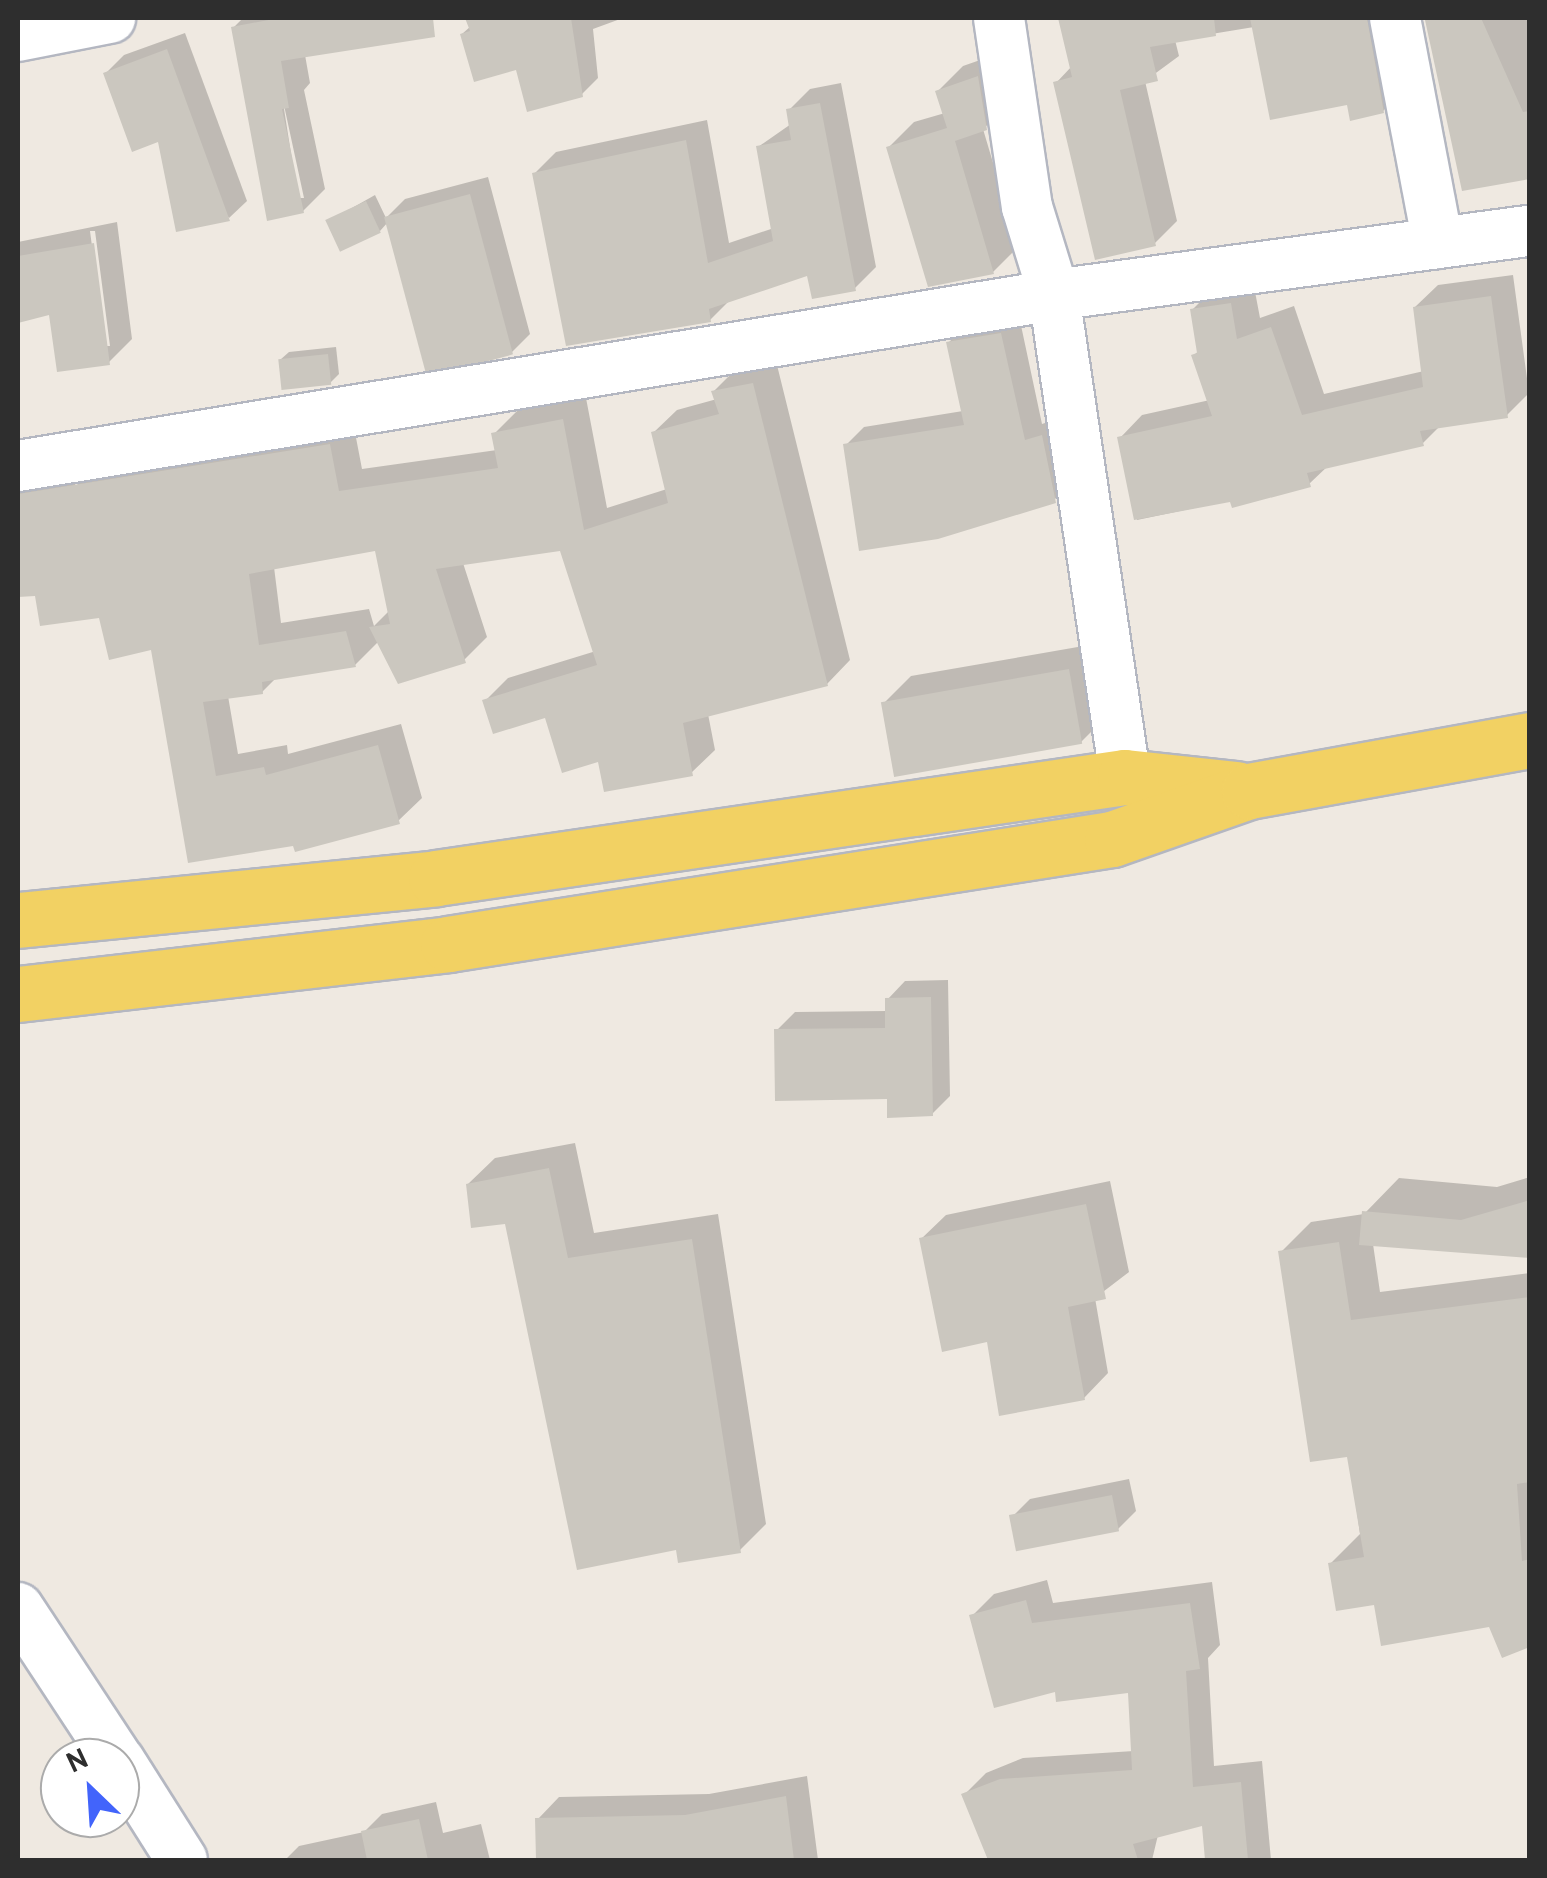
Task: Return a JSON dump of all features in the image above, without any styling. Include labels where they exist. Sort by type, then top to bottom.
[{"type":"main road","points":[[18,994],[448,944],[1112,839],[1249,791],[1530,740]]},
{"type":"main road","points":[[18,920],[436,878],[1125,777],[1249,791]]},
{"type":"street","points":[[18,36],[110,18]]},
{"type":"street","points":[[999,18],[1027,207],[1054,295],[1125,777]]},
{"type":"street","points":[[1395,18],[1438,243]]},
{"type":"street","points":[[18,466],[1054,295],[1530,230]]},
{"type":"street","points":[[18,1608],[104,1738]]},
{"type":"street","points":[[140,1793],[182,1860]]},
{"type":"building","points":[[279,18],[433,18],[435,37],[281,61],[289,108],[282,109],[304,213],[267,221],[231,27]]},
{"type":"building","points":[[465,18],[571,18],[583,97],[527,112],[516,70],[474,82],[460,34],[470,31]]},
{"type":"building","points":[[1058,18],[1214,18],[1216,36],[1150,47],[1158,81],[1120,90],[1156,246],[1095,260],[1053,82],[1072,77]]},
{"type":"building","points":[[1250,18],[1367,18],[1384,113],[1350,121],[1347,105],[1270,120]]},
{"type":"building","points":[[1481,18],[1523,112],[1530,111],[1530,179],[1462,191],[1425,20]]},
{"type":"building","points":[[167,49],[230,221],[176,232],[158,142],[132,152],[103,73]]},
{"type":"building","points":[[978,76],[987,130],[955,141],[994,274],[928,287],[886,147],[947,128],[935,91]]},
{"type":"building","points":[[820,103],[856,291],[812,299],[807,276],[709,309],[711,322],[566,346],[532,173],[686,140],[708,263],[773,241],[756,146],[791,140],[786,109]]},
{"type":"building","points":[[470,194],[513,354],[427,377],[384,217]]},
{"type":"building","points":[[366,201],[381,233],[340,252],[325,220]]},
{"type":"building","points":[[94,243],[110,365],[57,372],[49,315],[18,323],[18,256]]},
{"type":"building","points":[[1491,296],[1508,418],[1420,431],[1424,446],[1307,473],[1311,487],[1232,508],[1230,502],[1134,520],[1117,437],[1212,416],[1191,355],[1197,353],[1190,309],[1231,303],[1237,339],[1271,327],[1302,415],[1423,387],[1413,307]]},
{"type":"building","points":[[1001,333],[1025,440],[1042,435],[1056,503],[938,539],[859,551],[843,444],[964,425],[946,342]]},
{"type":"building","points":[[328,354],[331,385],[282,390],[278,359]]},
{"type":"building","points":[[753,383],[828,686],[683,723],[693,776],[604,792],[598,762],[562,773],[545,718],[493,734],[482,700],[597,665],[560,551],[436,569],[466,663],[398,684],[369,627],[390,624],[375,551],[249,574],[259,645],[346,631],[356,667],[262,682],[263,694],[203,702],[216,776],[264,767],[266,775],[378,745],[400,824],[295,852],[293,846],[188,863],[151,650],[109,660],[99,618],[40,626],[35,596],[18,597],[18,494],[330,444],[339,491],[498,468],[491,433],[563,419],[584,530],[668,503],[651,432],[719,414],[711,391]]},
{"type":"building","points":[[1069,669],[1082,744],[894,777],[881,702]]},
{"type":"building","points":[[931,997],[933,1116],[887,1118],[887,1099],[775,1101],[774,1029],[885,1028],[885,998]]},
{"type":"building","points":[[549,1168],[568,1258],[692,1239],[741,1553],[678,1563],[676,1550],[577,1570],[505,1224],[471,1228],[466,1184]]},
{"type":"building","points":[[1530,1200],[1530,1258],[1359,1245],[1362,1211],[1461,1220]]},
{"type":"building","points":[[1086,1204],[1106,1299],[1068,1307],[1085,1400],[999,1416],[987,1342],[942,1352],[919,1238]]},
{"type":"building","points":[[1339,1242],[1351,1320],[1530,1297],[1530,1482],[1517,1484],[1522,1561],[1530,1559],[1530,1647],[1502,1658],[1489,1627],[1381,1646],[1374,1605],[1336,1611],[1328,1563],[1364,1557],[1347,1457],[1310,1462],[1278,1251]]},
{"type":"building","points":[[1112,1495],[1119,1531],[1016,1551],[1009,1515]]},
{"type":"building","points":[[1026,1600],[1032,1623],[1190,1603],[1200,1669],[1186,1671],[1193,1787],[1241,1782],[1248,1860],[1205,1860],[1202,1826],[1133,1844],[1138,1860],[988,1860],[961,1794],[1000,1779],[1132,1770],[1128,1693],[1056,1702],[1055,1692],[994,1708],[969,1615]]},
{"type":"building","points":[[786,1796],[794,1860],[536,1860],[535,1818],[685,1815]]},
{"type":"building","points":[[419,1819],[428,1860],[367,1860],[361,1831]]}]
